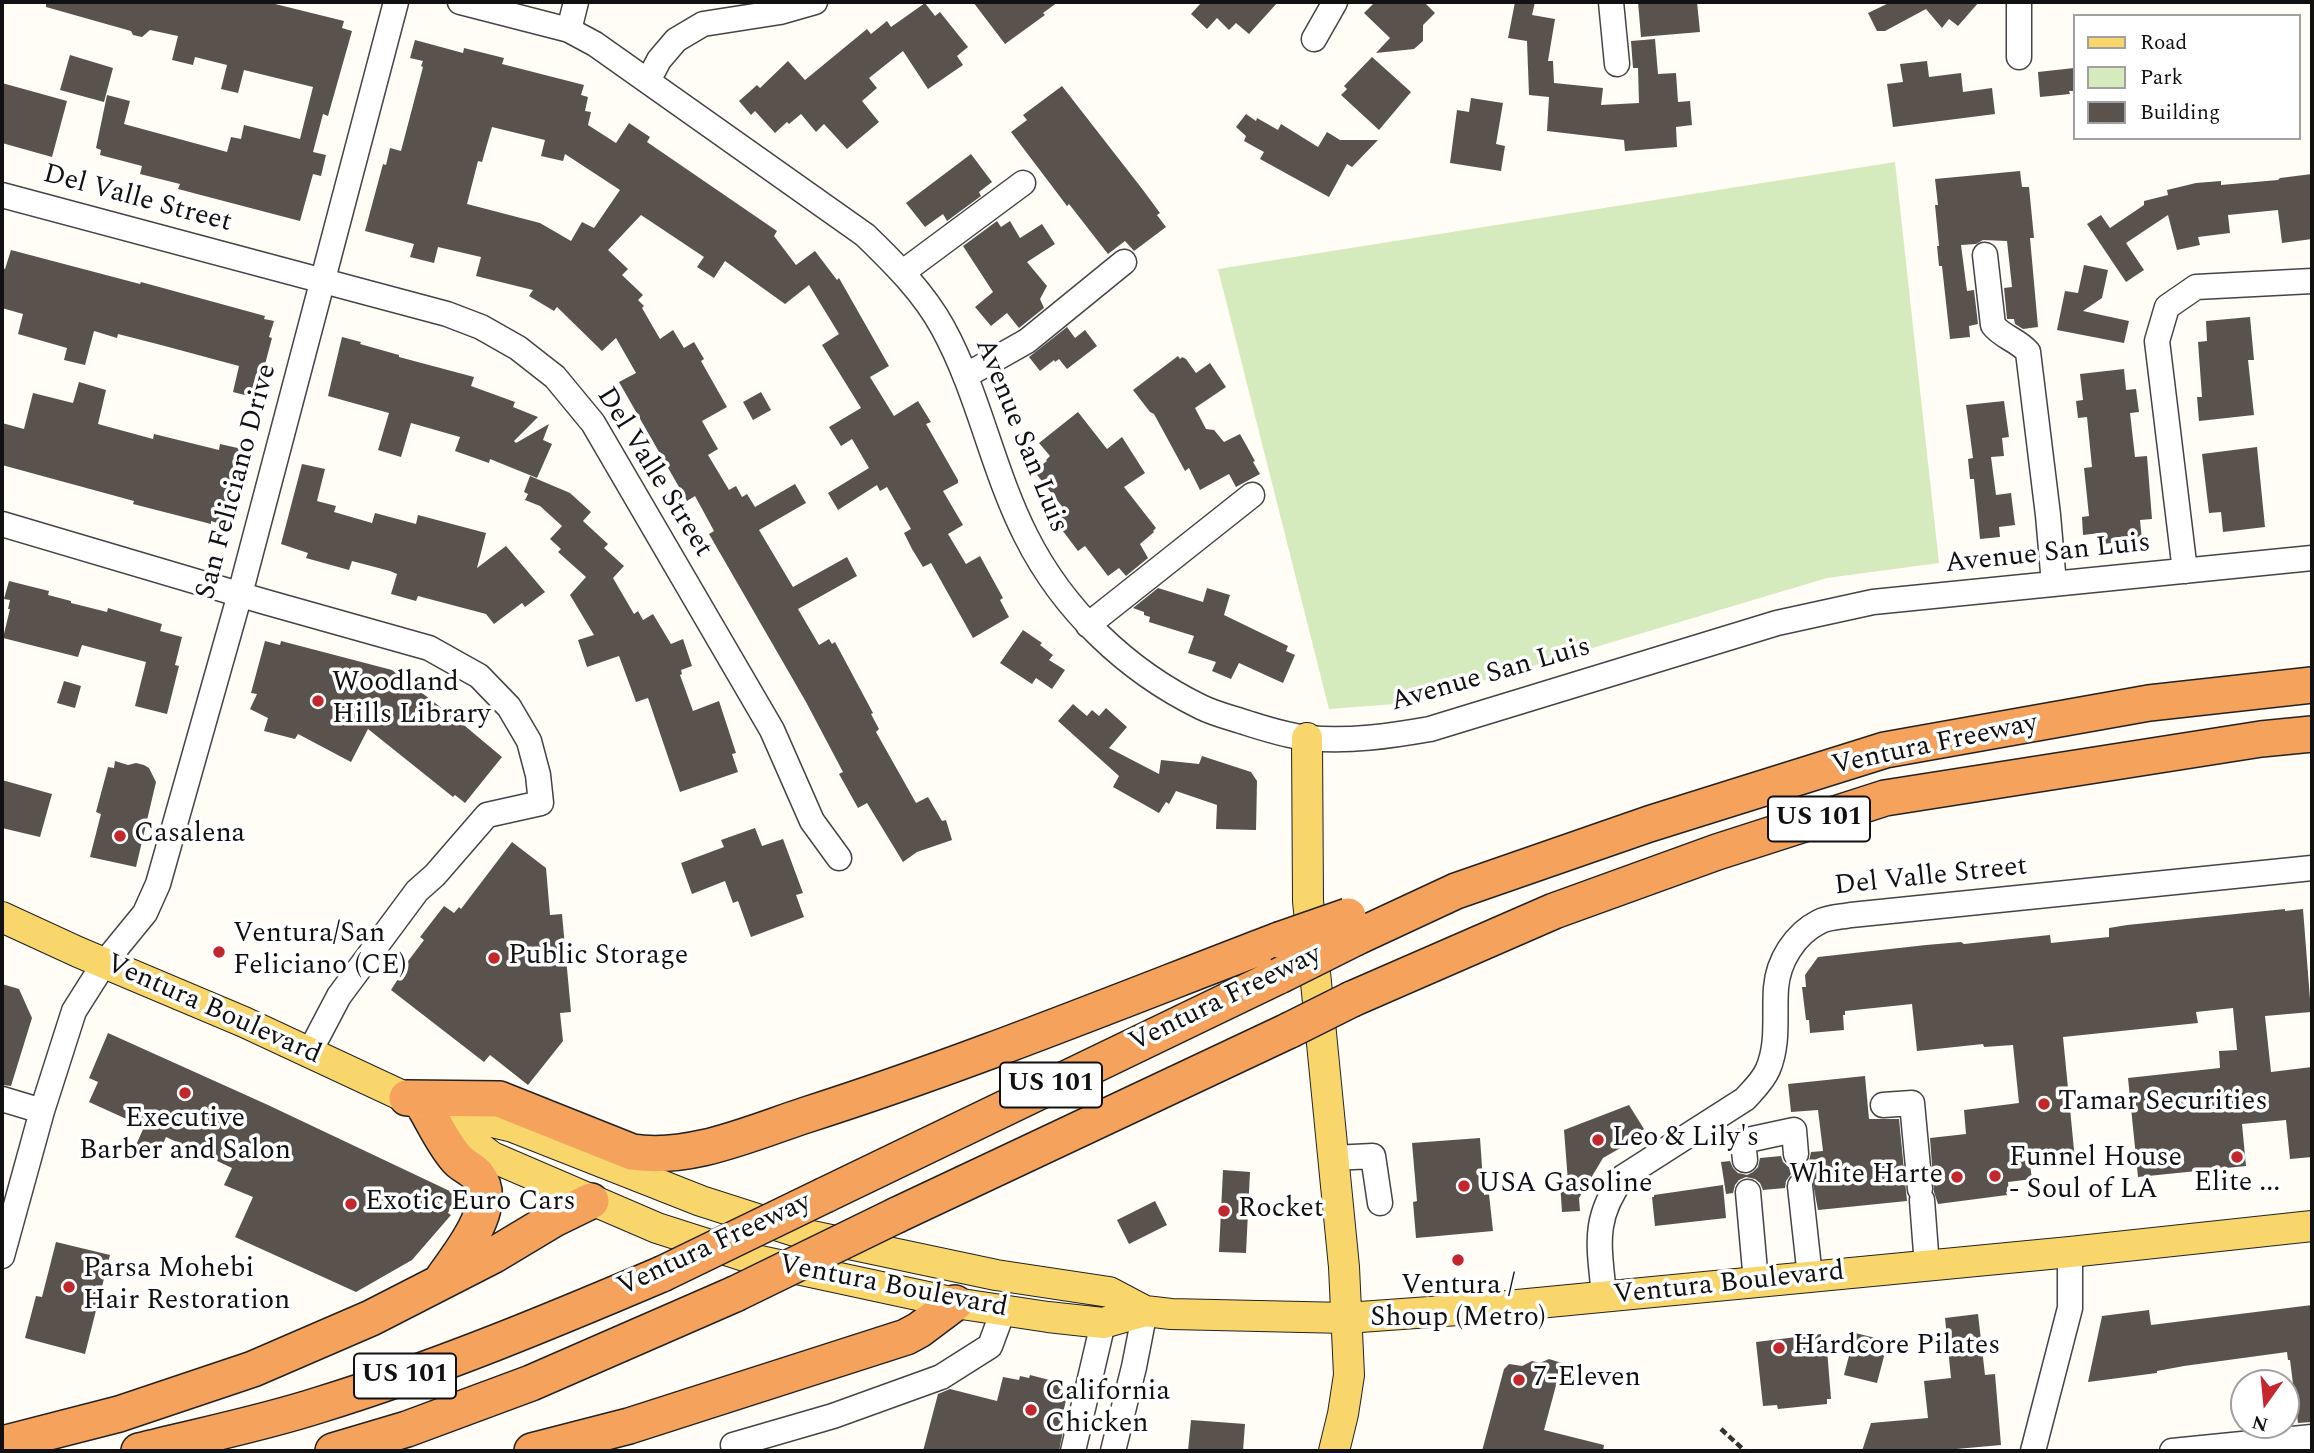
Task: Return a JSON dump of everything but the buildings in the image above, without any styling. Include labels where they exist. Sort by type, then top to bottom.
[{"type":"highway","name":"Ventura Freeway","points":[[139,1451],[318,1406],[556,1319],[662,1274],[1279,976],[1352,927],[1649,824],[1885,750],[2149,703],[2312,685]]},
{"type":"highway","name":"Ventura Freeway","points":[[333,1451],[407,1429],[531,1383],[735,1294],[1352,999],[1553,911],[1717,852],[1885,798],[2261,739],[2312,734]]},
{"type":"highway","points":[[416,1102],[499,1099],[632,1152],[653,1155],[710,1146],[866,1096],[1279,940],[1352,927]]},
{"type":"highway","points":[[416,1102],[456,1159],[477,1175],[484,1191],[480,1216],[472,1235],[439,1284]]},
{"type":"highway","points":[[2,1444],[119,1415],[253,1369],[371,1318],[494,1255],[554,1219],[591,1201]]},
{"type":"highway","points":[[531,1451],[629,1426],[906,1337],[955,1303]]},
{"type":"main road","points":[[1307,738],[1308,901],[1344,1267],[1349,1375],[1334,1451]]},
{"type":"main road","name":"Ventura Boulevard","points":[[2,917],[244,1022],[416,1102],[513,1127],[701,1201],[833,1241],[996,1275],[1109,1292],[1145,1311],[1346,1318],[1604,1297],[2312,1226]]},
{"type":"main road","name":"Ventura Boulevard","points":[[416,1102],[492,1157],[657,1228],[760,1261],[1003,1311],[1103,1323],[1145,1311]]},
{"type":"main road","points":[[591,1201],[629,1188],[701,1201]]},
{"type":"street","name":"San Feliciano Drive","points":[[2,1256],[42,1111],[74,1011],[105,962],[145,913],[158,884],[240,594],[396,2]]},
{"type":"street","name":"Avenue San Luis","points":[[460,2],[569,30],[595,44],[865,235],[903,272],[943,327],[965,376],[1025,534],[1048,576],[1088,625],[1140,671],[1202,708],[1270,730],[1307,738],[1345,739],[1384,737],[1430,729],[1777,623],[1861,605],[2312,558]]},
{"type":"street","points":[[569,30],[576,2]]},
{"type":"street","points":[[649,80],[659,61],[676,40],[703,24],[780,12],[815,2]]},
{"type":"street","points":[[1314,39],[1335,2]]},
{"type":"street","points":[[1612,2],[1617,64]]},
{"type":"street","points":[[2019,2],[2019,57]]},
{"type":"street","points":[[903,272],[1023,183]]},
{"type":"street","name":"Del Valle Street","points":[[2,195],[447,314],[481,327],[518,348],[555,377],[593,423],[772,730],[812,821],[839,858]]},
{"type":"street","points":[[1985,255],[1993,325],[1996,330],[2023,346],[2028,352],[2054,584]]},
{"type":"street","points":[[965,376],[1027,341],[1124,262]]},
{"type":"street","points":[[2185,571],[2157,341],[2167,307],[2196,287],[2312,281]]},
{"type":"street","points":[[1088,625],[1252,495]]},
{"type":"street","points":[[2,524],[429,648],[479,676],[509,707],[530,741],[541,803],[487,815],[417,891],[339,996],[309,1053]]},
{"type":"street","name":"Del Valle Street","points":[[1604,1297],[1598,1234],[1602,1213],[1613,1191],[1623,1177],[1745,1099],[1761,1082],[1775,1045],[1776,985],[1784,957],[1800,935],[1821,920],[2312,869]]},
{"type":"street","points":[[2,1099],[42,1111]]},
{"type":"street","points":[[1883,1105],[1912,1103],[1927,1266]]},
{"type":"street","points":[[1745,1160],[1743,1141],[1794,1130],[1796,1154]]},
{"type":"street","points":[[1333,1158],[1373,1156],[1380,1203]]},
{"type":"street","points":[[1800,1186],[1810,1277]]},
{"type":"street","points":[[1748,1192],[1756,1282]]},
{"type":"street","points":[[2033,1451],[2070,1308],[2070,1252]]},
{"type":"street","points":[[733,1445],[833,1416],[941,1377],[990,1346],[1003,1311]]},
{"type":"street","points":[[1113,1451],[1145,1311]]},
{"type":"street","points":[[1073,1451],[1103,1323]]},
{"type":"street","points":[[2172,1451],[2312,1437]]},
{"type":"path","points":[[1721,1429],[1745,1451]]},
{"type":"green space","points":[[1895,162],[1939,563],[1827,578],[1408,703],[1329,709],[1218,269]]},
{"type":"place","name":"Woodland Hills Library","points":[[318,701]]},
{"type":"place","name":"Casalena","points":[[120,836]]},
{"type":"place","name":"Ventura/San Feliciano (CE)","points":[[219,952]]},
{"type":"place","name":"Public Storage","points":[[494,958]]},
{"type":"place","name":"Executive Barber and Salon","points":[[185,1093]]},
{"type":"place","name":"Tamar Securities","points":[[2044,1104]]},
{"type":"place","name":"Leo & Lily's","points":[[1598,1140]]},
{"type":"place","name":"Elite ...","points":[[2237,1157]]},
{"type":"place","name":"Funnel House - Soul of LA","points":[[1995,1176]]},
{"type":"place","name":"White Harte","points":[[1957,1177]]},
{"type":"place","name":"USA Gasoline","points":[[1464,1186]]},
{"type":"place","name":"Exotic Euro Cars","points":[[351,1204]]},
{"type":"place","name":"Rocket","points":[[1224,1211]]},
{"type":"place","name":"Ventura / Shoup (Metro)","points":[[1458,1260]]},
{"type":"place","name":"Parsa Mohebi Hair Restoration","points":[[69,1287]]},
{"type":"place","name":"Hardcore Pilates","points":[[1779,1348]]},
{"type":"place","name":"7-Eleven","points":[[1519,1380]]},
{"type":"place","name":"California Chicken","points":[[1031,1410]]}]
